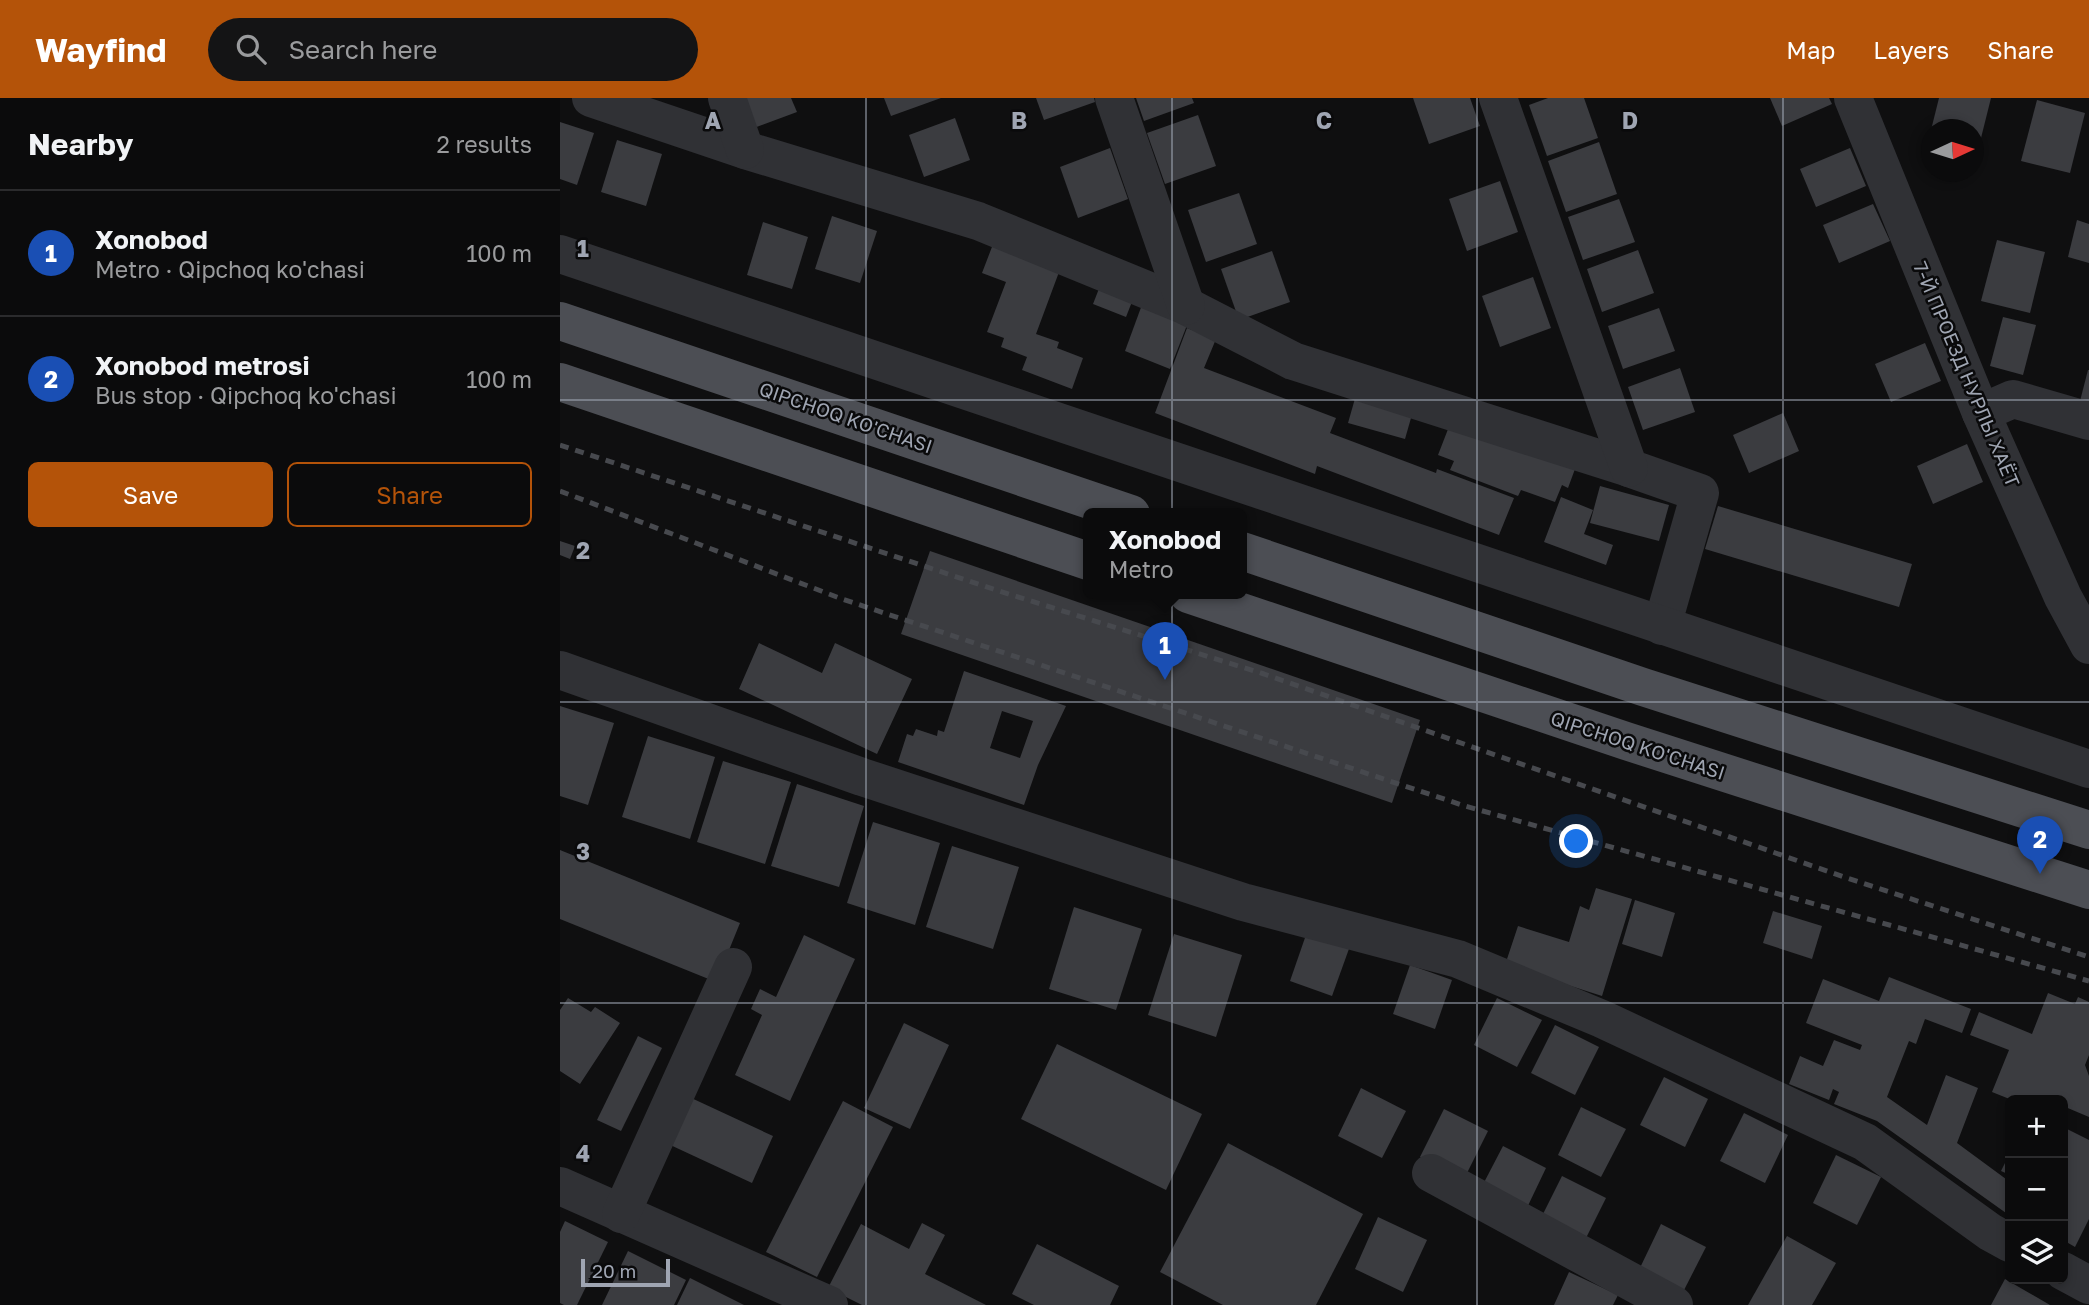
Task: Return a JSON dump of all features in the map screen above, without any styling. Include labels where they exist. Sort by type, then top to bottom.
[{"type":"main road","name":"QIPCHOQ KO'CHASI","points":[[560,321],[1113,508]]},
{"type":"main road","points":[[560,382],[1083,559]]},
{"type":"main road","points":[[1247,553],[1643,687],[2089,830]]},
{"type":"main road","name":"QIPCHOQ KO'CHASI","points":[[1203,599],[1626,741],[2089,890]]},
{"type":"street","points":[[591,98],[745,150],[978,221],[1186,306],[1293,361],[1700,493],[1662,626]]},
{"type":"street","points":[[727,98],[745,150]]},
{"type":"street","points":[[1114,98],[1186,306]]},
{"type":"street","points":[[1498,98],[1629,468]]},
{"type":"street","name":"7-Й ПРОЕЗД НУРЛЫ ХАЁТ","points":[[1853,98],[1981,414],[2063,597],[2089,645]]},
{"type":"street","points":[[560,254],[2089,769]]},
{"type":"street","points":[[1981,414],[2013,399],[2089,421]]},
{"type":"street","points":[[560,670],[862,778],[1230,898],[1458,959],[1602,1019],[1865,1142],[2005,1240]]},
{"type":"street","points":[[621,1214],[733,967]]},
{"type":"street","points":[[1431,1173],[1674,1305]]},
{"type":"street","points":[[560,1186],[829,1305]]},
{"type":"street","points":[[2068,1274],[2089,1285]]},
{"type":"building","points":[[740,98],[791,98],[797,112],[751,129]]},
{"type":"building","points":[[884,98],[941,98],[891,116]]},
{"type":"building","points":[[1036,98],[1094,98],[1095,102],[1044,120]]},
{"type":"building","points":[[1136,98],[1192,98],[1194,103],[1144,121]]},
{"type":"building","points":[[1413,98],[1470,98],[1480,126],[1429,144]]},
{"type":"building","points":[[1548,98],[1584,98],[1598,138],[1547,156],[1529,105]]},
{"type":"building","points":[[1770,98],[1829,98],[1832,104],[1782,126]]},
{"type":"building","points":[[1939,98],[1991,98],[1984,126],[1984,119],[1934,119]]},
{"type":"building","points":[[2037,100],[2085,113],[2070,173],[2021,161]]},
{"type":"building","points":[[1198,115],[1216,166],[1165,184],[1147,133]]},
{"type":"building","points":[[955,118],[970,160],[924,177],[909,135]]},
{"type":"building","points":[[560,122],[594,133],[577,185],[560,179]]},
{"type":"building","points":[[617,140],[662,154],[646,206],[601,192]]},
{"type":"building","points":[[1599,142],[1617,194],[1566,212],[1548,161]]},
{"type":"building","points":[[1110,148],[1128,199],[1078,218],[1060,167]]},
{"type":"building","points":[[1850,148],[1866,186],[1816,207],[1800,169]]},
{"type":"building","points":[[1500,181],[1518,232],[1467,251],[1449,199]]},
{"type":"building","points":[[1239,193],[1257,244],[1206,262],[1188,210]]},
{"type":"building","points":[[1619,199],[1635,242],[1583,260],[1568,217]]},
{"type":"building","points":[[1873,204],[1890,241],[1839,263],[1823,225]]},
{"type":"building","points":[[832,216],[877,231],[860,283],[815,269]]},
{"type":"building","points":[[2077,220],[2089,224],[2089,263],[2068,257]]},
{"type":"building","points":[[763,222],[808,237],[792,289],[747,275]]},
{"type":"building","points":[[995,239],[1062,264],[1036,334],[1059,342],[1057,348],[1083,358],[1072,389],[1022,370],[1027,357],[1001,347],[1004,338],[987,332],[1006,282],[982,273]]},
{"type":"building","points":[[1997,240],[2045,252],[2030,313],[1981,301]]},
{"type":"building","points":[[1638,250],[1654,293],[1602,312],[1587,269]]},
{"type":"building","points":[[1272,251],[1290,302],[1239,320],[1221,269]]},
{"type":"building","points":[[1533,277],[1551,328],[1500,347],[1482,296]]},
{"type":"building","points":[[1102,281],[1135,294],[1126,317],[1093,304]]},
{"type":"building","points":[[1143,302],[1189,320],[1170,369],[1125,351]]},
{"type":"building","points":[[1659,308],[1675,351],[1623,369],[1608,326]]},
{"type":"building","points":[[2003,317],[2036,325],[2023,375],[1990,366]]},
{"type":"building","points":[[1187,328],[1216,339],[1204,368],[1336,418],[1330,433],[1436,473],[1437,469],[1514,498],[1499,535],[1317,466],[1315,474],[1155,413]]},
{"type":"building","points":[[1925,343],[1941,381],[1891,402],[1875,364]]},
{"type":"building","points":[[1680,368],[1695,412],[1643,430],[1628,387]]},
{"type":"building","points":[[2089,370],[2089,403],[2080,401]]},
{"type":"building","points":[[1356,395],[1413,411],[1405,439],[1348,423]]},
{"type":"building","points":[[1783,413],[1799,451],[1749,473],[1733,435]]},
{"type":"building","points":[[1450,424],[1575,469],[1568,488],[1562,485],[1555,502],[1521,490],[1518,496],[1450,470],[1454,461],[1438,455]]},
{"type":"building","points":[[1967,444],[1983,482],[1933,504],[1917,466]]},
{"type":"building","points":[[1600,486],[1669,505],[1659,541],[1590,523]]},
{"type":"building","points":[[1561,497],[1593,510],[1584,534],[1613,545],[1606,565],[1544,542]]},
{"type":"building","points":[[1718,506],[1912,564],[1899,607],[1705,549]]},
{"type":"building","points":[[560,541],[575,546],[570,559],[560,555]]},
{"type":"building","points":[[930,551],[1420,720],[1392,803],[901,634]]},
{"type":"building","points":[[759,643],[822,673],[835,643],[912,679],[877,754],[739,689]]},
{"type":"building","points":[[964,671],[1066,706],[1038,765],[1024,805],[898,762],[907,734],[913,736],[916,729],[937,736],[938,730],[944,732]],"holes":[[[1002,711],[1033,721],[1020,758],[990,748]]]},
{"type":"building","points":[[560,706],[614,723],[588,805],[560,796]]},
{"type":"building","points":[[648,736],[715,757],[690,839],[622,817]]},
{"type":"building","points":[[723,761],[791,782],[765,864],[697,842]]},
{"type":"building","points":[[797,784],[864,806],[839,887],[771,866]]},
{"type":"building","points":[[873,822],[940,843],[915,925],[847,903]]},
{"type":"building","points":[[952,846],[1019,867],[993,949],[926,927]]},
{"type":"building","points":[[560,850],[740,923],[716,982],[560,919]]},
{"type":"building","points":[[1596,888],[1632,899],[1602,996],[1505,965],[1518,926],[1569,942],[1580,906],[1589,910]]},
{"type":"building","points":[[1635,900],[1675,913],[1662,957],[1622,944]]},
{"type":"building","points":[[1074,907],[1142,929],[1116,1010],[1049,989]]},
{"type":"building","points":[[1773,911],[1822,926],[1812,959],[1763,943]]},
{"type":"building","points":[[1307,932],[1350,946],[1332,996],[1290,981]]},
{"type":"building","points":[[1174,934],[1242,955],[1216,1037],[1148,1015]]},
{"type":"building","points":[[804,935],[855,959],[790,1101],[735,1075],[762,1015],[751,1009],[760,989],[776,997]]},
{"type":"building","points":[[1410,965],[1452,980],[1435,1029],[1393,1014]]},
{"type":"building","points":[[1889,977],[1971,1009],[1962,1033],[1925,1019],[1916,1044],[1909,1041],[1887,1097],[1927,1125],[1946,1075],[1978,1088],[1957,1143],[2005,1178],[2005,1212],[1877,1121],[1834,1104],[1839,1092],[1833,1089],[1829,1100],[1789,1084],[1800,1056],[1823,1066],[1834,1040],[1860,1050],[1862,1045],[1806,1023],[1823,979],[1879,1001]]},
{"type":"building","points":[[2048,993],[2075,1004],[2078,997],[2089,1002],[2089,1055],[2085,1065],[2089,1076],[2089,1117],[2068,1108],[2068,1095],[2005,1095],[2005,1097],[1992,1092],[2009,1050],[1970,1035],[1979,1012],[2032,1034]]},
{"type":"building","points":[[568,998],[591,1012],[595,1007],[620,1023],[580,1084],[560,1071],[560,1010]]},
{"type":"building","points":[[1497,998],[1542,1020],[1517,1067],[1474,1045]]},
{"type":"building","points":[[904,1023],[949,1045],[910,1129],[864,1108]]},
{"type":"building","points":[[1555,1025],[1599,1047],[1575,1095],[1531,1073]]},
{"type":"building","points":[[638,1036],[662,1048],[621,1131],[597,1120]]},
{"type":"building","points":[[1057,1044],[1202,1114],[1166,1190],[1021,1119]]},
{"type":"building","points":[[1664,1077],[1708,1099],[1685,1147],[1640,1125]]},
{"type":"building","points":[[1361,1088],[1406,1111],[1382,1158],[1338,1136]]},
{"type":"building","points":[[687,1096],[773,1136],[752,1183],[666,1143]]},
{"type":"building","points":[[843,1101],[893,1127],[817,1277],[766,1252]]},
{"type":"building","points":[[1581,1107],[1626,1129],[1601,1177],[1558,1155]]},
{"type":"building","points":[[1444,1109],[1488,1131],[1464,1179],[1420,1157]]},
{"type":"building","points":[[1744,1113],[1788,1135],[1765,1183],[1720,1161]]},
{"type":"building","points":[[2068,1130],[2089,1140],[2089,1219],[2075,1247],[2068,1243]]},
{"type":"building","points":[[1228,1143],[1363,1214],[1316,1305],[1223,1305],[1160,1272]]},
{"type":"building","points":[[1503,1146],[1546,1168],[1523,1216],[1478,1194]]},
{"type":"building","points":[[1836,1155],[1881,1177],[1857,1225],[1813,1203]]},
{"type":"building","points":[[1562,1176],[1606,1198],[1582,1246],[1538,1224]]},
{"type":"building","points":[[1378,1217],[1427,1240],[1403,1292],[1355,1269]]},
{"type":"building","points":[[565,1221],[608,1242],[577,1305],[560,1303],[560,1232]]},
{"type":"building","points":[[922,1223],[945,1235],[925,1274],[986,1305],[862,1305],[828,1288],[861,1224],[909,1249]]},
{"type":"building","points":[[1661,1224],[1706,1247],[1682,1294],[1638,1272]]},
{"type":"building","points":[[1787,1236],[1836,1263],[1812,1305],[1748,1305]]},
{"type":"building","points":[[1037,1244],[1119,1286],[1110,1305],[1034,1305],[1012,1294]]},
{"type":"building","points":[[628,1251],[686,1280],[674,1305],[602,1305]]},
{"type":"building","points":[[1569,1272],[1618,1295],[1613,1305],[1554,1305]]},
{"type":"building","points":[[690,1278],[744,1305],[677,1305]]},
{"type":"building","points":[[2005,1279],[2005,1284],[2014,1284],[2050,1305],[1991,1305]]},
{"type":"railway","points":[[560,445],[999,591],[1264,674],[1847,878],[2089,957]]},
{"type":"railway","points":[[560,491],[842,599],[1465,806],[2089,981]]},
{"type":"place","name":"Xonobod","points":[[1165,680]]},
{"type":"place","name":"Xonobod metrosi","points":[[2040,874]]}]
